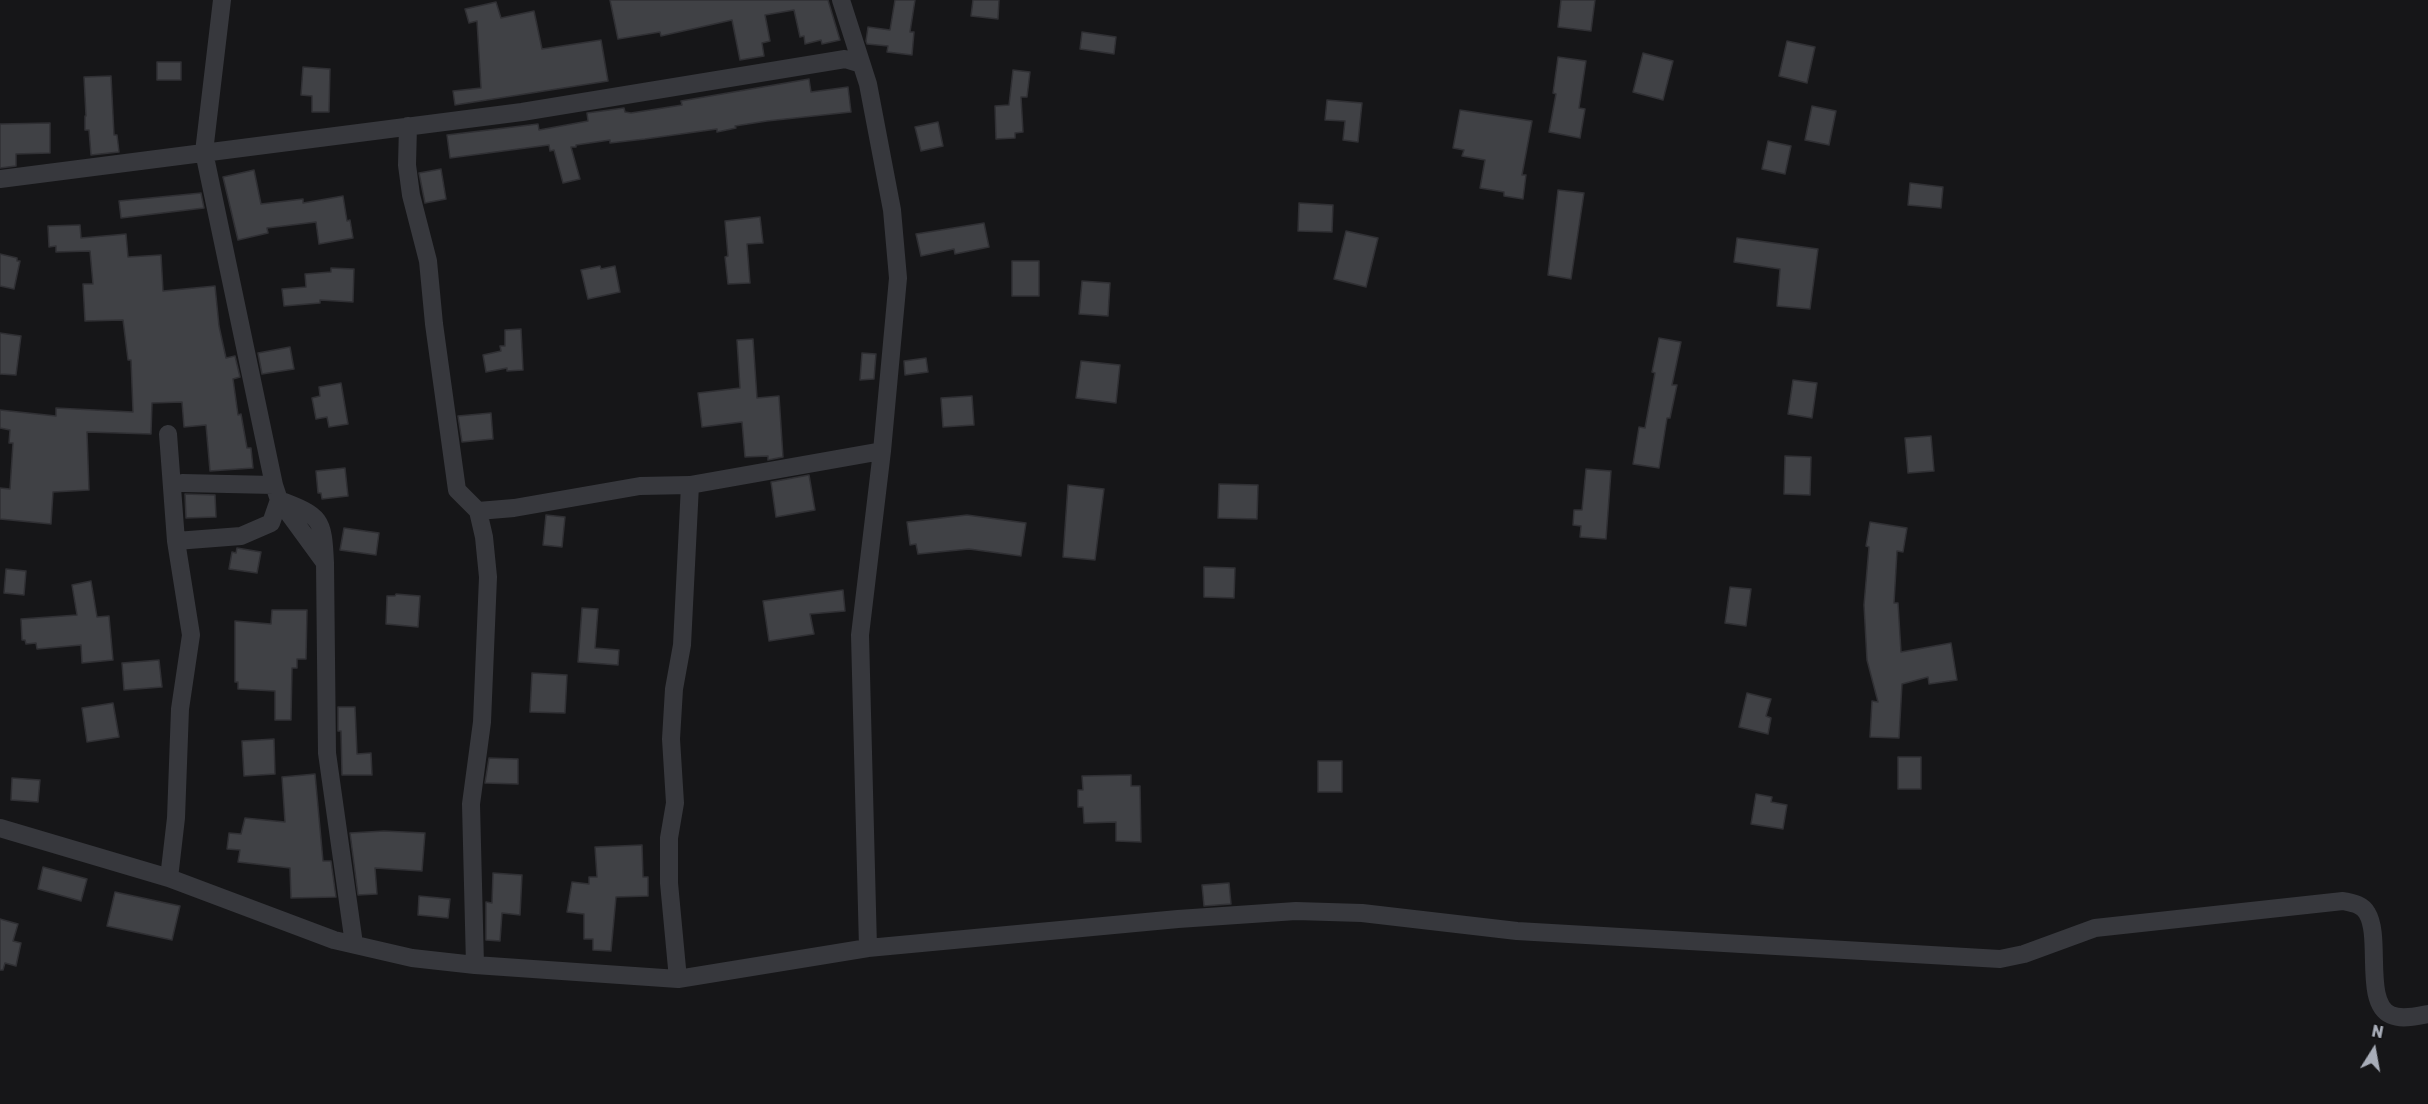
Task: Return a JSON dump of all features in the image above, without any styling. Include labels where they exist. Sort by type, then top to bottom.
[{"type":"street","points":[[176,541],[241,536],[271,523],[276,493],[204,152],[222,0]]},
{"type":"street","points":[[841,0],[868,84],[892,210],[898,279],[882,451],[860,635],[868,948]]},
{"type":"street","points":[[0,179],[522,112],[845,59],[861,64]]},
{"type":"street","points":[[408,126],[407,165],[411,195],[428,261],[434,324],[457,490],[478,511],[484,537],[488,577],[482,722],[471,804],[474,965]]},
{"type":"street","points":[[168,434],[176,541],[191,635],[180,709],[176,818],[169,878]]},
{"type":"street","points":[[478,511],[514,508],[640,486],[690,485],[882,451]]},
{"type":"street","points":[[182,483],[276,493],[325,563],[327,753],[354,944]]},
{"type":"street","points":[[678,979],[669,883],[669,838],[675,803],[670,739],[674,689],[682,645],[690,485]]},
{"type":"street","points":[[0,828],[169,878],[333,940],[412,958],[474,965],[678,979],[868,948],[1178,919],[1296,911],[1362,913],[1517,931],[2000,959],[2024,954],[2095,928],[2343,901],[2358,904],[2367,913],[2373,931],[2377,997],[2382,1010],[2392,1016],[2409,1017],[2428,1014]]},
{"type":"building","points":[[610,0],[828,0],[840,40],[822,44],[821,40],[805,44],[804,36],[800,37],[794,10],[765,15],[770,41],[762,43],[764,56],[740,60],[732,20],[661,36],[660,32],[618,39]]},
{"type":"building","points":[[895,0],[915,0],[910,32],[914,32],[912,55],[887,52],[888,46],[867,44],[866,41],[868,27],[890,30]]},
{"type":"building","points":[[973,0],[999,0],[998,19],[971,16]]},
{"type":"building","points":[[1561,0],[1595,0],[1591,31],[1558,27]]},
{"type":"building","points":[[496,2],[501,18],[534,11],[542,49],[601,40],[608,81],[455,105],[453,91],[481,88],[477,21],[469,23],[465,9]]},
{"type":"building","points":[[1082,32],[1116,37],[1114,54],[1080,49]]},
{"type":"building","points":[[1787,41],[1815,47],[1807,83],[1779,76]]},
{"type":"building","points":[[1643,53],[1673,61],[1663,100],[1633,92]]},
{"type":"building","points":[[1558,57],[1586,61],[1579,108],[1585,109],[1580,138],[1549,132],[1556,94],[1553,93]]},
{"type":"building","points":[[157,62],[181,62],[181,80],[157,80]]},
{"type":"building","points":[[303,67],[330,69],[329,112],[312,112],[312,96],[301,95]]},
{"type":"building","points":[[1013,70],[1030,72],[1027,97],[1021,97],[1023,132],[1015,133],[1015,138],[996,139],[995,106],[1009,105]]},
{"type":"building","points":[[111,76],[114,135],[117,135],[119,152],[91,155],[89,130],[85,130],[84,77]]},
{"type":"building","points":[[809,79],[811,92],[848,87],[851,112],[767,121],[735,126],[736,128],[717,132],[717,129],[610,143],[610,140],[576,145],[576,147],[571,147],[580,179],[563,183],[554,150],[550,151],[549,145],[450,158],[447,135],[538,124],[539,130],[588,121],[587,113],[624,108],[625,112],[631,113],[682,105],[681,101]]},
{"type":"building","points":[[1327,100],[1362,103],[1358,142],[1343,140],[1345,121],[1325,120]]},
{"type":"building","points":[[1812,106],[1836,111],[1829,145],[1805,140]]},
{"type":"building","points":[[1460,110],[1532,121],[1522,175],[1526,175],[1523,199],[1504,196],[1504,192],[1480,188],[1485,160],[1462,156],[1464,150],[1453,148]]},
{"type":"building","points":[[938,122],[943,146],[921,151],[915,127]]},
{"type":"building","points":[[50,123],[50,153],[16,154],[16,166],[0,168],[0,124]]},
{"type":"building","points":[[1768,141],[1791,146],[1785,174],[1762,169]]},
{"type":"building","points":[[441,169],[446,199],[425,203],[419,173]]},
{"type":"building","points":[[254,170],[261,204],[303,199],[303,203],[343,196],[347,221],[350,220],[353,238],[319,244],[316,222],[267,228],[268,233],[238,240],[223,177]]},
{"type":"building","points":[[1910,183],[1943,187],[1941,208],[1908,205]]},
{"type":"building","points":[[1558,190],[1584,193],[1571,279],[1548,275]]},
{"type":"building","points":[[201,193],[204,208],[121,218],[119,201]]},
{"type":"building","points":[[1299,203],[1333,205],[1332,232],[1298,231]]},
{"type":"building","points":[[760,217],[763,243],[747,244],[750,283],[728,284],[725,221]]},
{"type":"building","points":[[984,223],[989,247],[955,254],[954,249],[921,256],[916,234]]},
{"type":"building","points":[[80,225],[81,238],[126,234],[128,257],[161,255],[163,291],[215,286],[219,326],[226,358],[235,356],[240,377],[233,379],[238,415],[241,414],[247,448],[251,448],[253,468],[210,471],[206,425],[184,427],[182,402],[152,403],[151,434],[87,432],[89,490],[53,492],[51,524],[0,519],[0,488],[10,489],[13,443],[9,443],[10,430],[0,428],[0,410],[56,416],[56,408],[133,412],[131,360],[128,360],[123,320],[85,321],[83,284],[93,284],[90,251],[56,252],[56,246],[49,247],[48,226]]},
{"type":"building","points":[[1346,231],[1378,238],[1366,287],[1334,279]]},
{"type":"building","points":[[1737,238],[1818,249],[1810,309],[1777,306],[1780,269],[1734,262]]},
{"type":"building","points":[[0,254],[17,258],[17,261],[20,261],[14,289],[0,286]]},
{"type":"building","points":[[1012,261],[1039,261],[1039,296],[1012,296]]},
{"type":"building","points":[[600,266],[601,269],[615,266],[620,292],[588,299],[581,270]]},
{"type":"building","points":[[331,268],[354,269],[353,302],[320,300],[320,303],[284,306],[282,289],[306,287],[305,274],[331,272]]},
{"type":"building","points":[[1082,281],[1110,283],[1108,316],[1079,314]]},
{"type":"building","points":[[521,329],[523,370],[507,371],[507,368],[486,372],[483,355],[501,351],[500,346],[505,346],[505,330]]},
{"type":"building","points":[[0,333],[21,336],[16,375],[0,374]]},
{"type":"building","points":[[1659,338],[1681,342],[1672,385],[1677,385],[1670,418],[1667,418],[1659,468],[1633,464],[1639,427],[1645,428]]},
{"type":"building","points":[[753,339],[757,398],[779,396],[783,457],[768,460],[768,456],[745,457],[742,422],[702,427],[698,393],[740,388],[737,340]]},
{"type":"building","points":[[290,347],[294,369],[262,374],[258,353]]},
{"type":"building","points":[[862,353],[876,354],[874,379],[860,380]]},
{"type":"building","points":[[926,358],[928,372],[905,375],[904,361]]},
{"type":"building","points":[[1081,361],[1120,365],[1116,403],[1076,398]]},
{"type":"building","points":[[1793,380],[1817,383],[1812,418],[1788,414]]},
{"type":"building","points":[[341,383],[348,424],[329,427],[327,417],[316,419],[312,398],[320,396],[319,387]]},
{"type":"building","points":[[972,396],[974,425],[943,427],[941,398]]},
{"type":"building","points":[[491,413],[493,439],[462,442],[458,416]]},
{"type":"building","points":[[1931,436],[1934,471],[1908,473],[1905,438]]},
{"type":"building","points":[[1785,456],[1811,457],[1810,495],[1784,494]]},
{"type":"building","points":[[345,468],[348,496],[322,499],[321,493],[318,493],[316,471]]},
{"type":"building","points":[[1586,469],[1611,471],[1606,539],[1580,537],[1581,526],[1573,525],[1574,510],[1582,510]]},
{"type":"building","points":[[809,475],[815,510],[776,517],[771,482]]},
{"type":"building","points":[[1219,484],[1258,485],[1257,519],[1218,518]]},
{"type":"building","points":[[1068,485],[1104,489],[1095,560],[1063,557]]},
{"type":"building","points":[[185,494],[215,495],[216,517],[186,518]]},
{"type":"building","points":[[546,515],[565,517],[562,547],[543,545]]},
{"type":"building","points":[[967,515],[1026,523],[1021,556],[969,549],[918,554],[916,544],[910,545],[907,522]]},
{"type":"building","points":[[1870,522],[1907,528],[1903,552],[1897,551],[1894,603],[1898,603],[1901,652],[1951,643],[1957,680],[1929,684],[1928,677],[1902,684],[1899,738],[1870,737],[1872,701],[1878,702],[1867,660],[1864,605],[1869,547],[1866,546]]},
{"type":"building","points":[[344,528],[379,533],[376,555],[340,550]]},
{"type":"building","points":[[237,548],[261,552],[257,573],[229,569],[232,552],[236,553]]},
{"type":"building","points":[[1204,567],[1235,568],[1234,598],[1204,597]]},
{"type":"building","points":[[6,569],[26,571],[24,595],[4,593]]},
{"type":"building","points":[[91,581],[97,617],[109,616],[113,660],[82,663],[81,645],[37,649],[36,643],[26,644],[25,640],[22,640],[21,619],[77,615],[72,585]]},
{"type":"building","points":[[1730,587],[1751,589],[1746,626],[1725,623]]},
{"type":"building","points":[[843,590],[845,611],[810,614],[814,634],[769,641],[763,601]]},
{"type":"building","points":[[396,594],[420,596],[418,627],[386,624],[387,596]]},
{"type":"building","points":[[582,608],[598,609],[595,648],[619,650],[618,665],[578,662]]},
{"type":"building","points":[[272,610],[307,610],[306,659],[297,659],[297,668],[292,668],[291,720],[275,720],[275,691],[238,689],[238,682],[235,682],[235,621],[271,624]]},
{"type":"building","points":[[159,660],[162,687],[124,690],[122,663]]},
{"type":"building","points":[[532,673],[567,675],[565,713],[530,712]]},
{"type":"building","points":[[1747,693],[1771,699],[1766,716],[1771,718],[1768,734],[1739,727]]},
{"type":"building","points":[[113,703],[119,737],[87,742],[82,708]]},
{"type":"building","points":[[338,707],[355,707],[357,754],[371,753],[372,775],[342,775]]},
{"type":"building","points":[[274,739],[275,774],[244,776],[242,741]]},
{"type":"building","points":[[1898,757],[1921,757],[1921,789],[1898,789]]},
{"type":"building","points":[[489,758],[518,759],[518,784],[485,783]]},
{"type":"building","points":[[1318,761],[1342,761],[1342,792],[1318,792]]},
{"type":"building","points":[[315,774],[323,861],[331,861],[336,897],[291,898],[290,868],[238,862],[240,850],[227,849],[229,833],[241,834],[245,818],[285,822],[282,777]]},
{"type":"building","points":[[1131,775],[1131,786],[1140,786],[1141,842],[1116,841],[1116,822],[1084,823],[1083,807],[1078,807],[1078,790],[1083,790],[1082,776]]},
{"type":"building","points":[[12,778],[40,780],[38,802],[11,800]]},
{"type":"building","points":[[1756,794],[1772,797],[1771,802],[1787,805],[1783,829],[1751,824]]},
{"type":"building","points":[[384,831],[425,833],[422,871],[375,868],[377,894],[358,895],[350,833]]},
{"type":"building","points":[[642,845],[643,877],[648,877],[648,896],[616,897],[611,951],[593,950],[593,939],[584,939],[584,914],[567,912],[572,882],[589,884],[589,877],[597,877],[595,847]]},
{"type":"building","points":[[43,867],[87,879],[81,901],[38,889]]},
{"type":"building","points":[[493,873],[522,875],[520,915],[502,913],[500,941],[486,940],[486,902],[492,903]]},
{"type":"building","points":[[1229,883],[1231,904],[1204,906],[1202,885]]},
{"type":"building","points":[[115,892],[180,906],[172,940],[107,926]]},
{"type":"building","points":[[419,896],[450,899],[448,918],[418,915]]},
{"type":"building","points":[[0,919],[18,924],[13,941],[21,943],[16,966],[5,963],[3,970],[0,970]]}]
